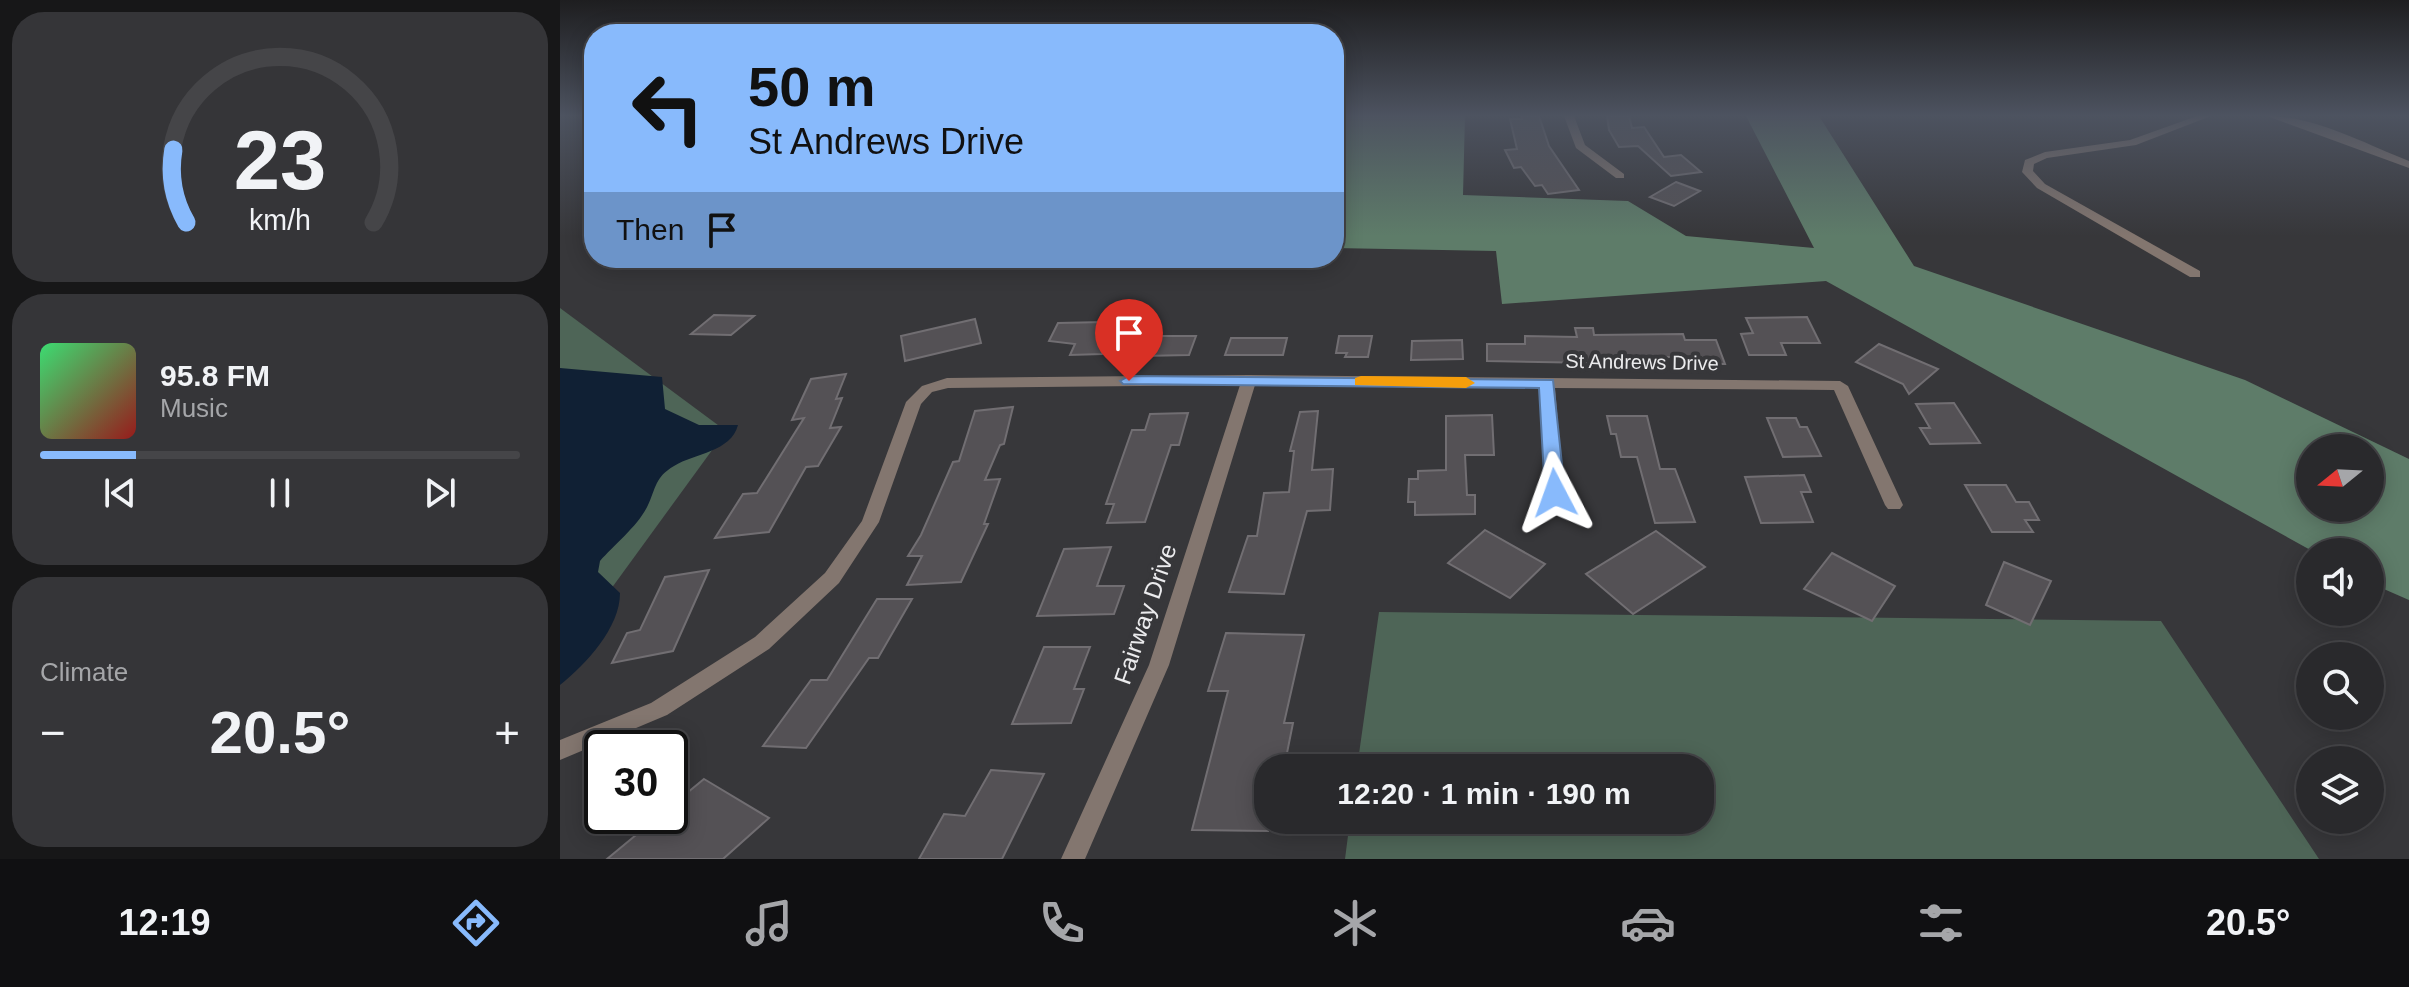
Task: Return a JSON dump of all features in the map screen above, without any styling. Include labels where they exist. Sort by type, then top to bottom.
[{"type":"street","points":[[1593,156],[1620,176]]},
{"type":"street","points":[[2043,156],[2029,162],[2027,172],[2041,186],[2195,274]]},
{"type":"street","points":[[2386,156],[2409,165]]},
{"type":"street","name":"St Andrews Drive","points":[[560,750],[659,709],[762,643],[832,578],[870,522],[914,402],[927,389],[947,383],[1249,380],[1840,386],[1894,505]]},
{"type":"street","name":"Fairway Drive","points":[[1073,859],[1159,665],[1249,380]]},
{"type":"street","points":[[1547,383],[1555,493]]},
{"type":"green space","points":[[1344,156],[1464,156],[1463,195],[1628,201],[1686,236],[1814,248],[1767,156],[1844,156],[1914,266],[2245,380],[2357,434],[2296,434],[2296,522],[2384,522],[2384,447],[2409,459],[2409,600],[2384,589],[2384,538],[2296,538],[2296,542],[1826,281],[1502,304],[1496,251],[1344,248]]},
{"type":"green space","points":[[560,308],[726,431],[560,659]]},
{"type":"green space","points":[[1379,612],[2161,621],[2296,824],[2296,834],[2302,834],[2319,859],[1345,859],[1348,834],[1714,834],[1714,754],[1359,754]]},
{"type":"water","points":[[560,368],[662,377],[665,409],[699,425],[738,425],[728,441],[663,474],[639,520],[600,561],[598,572],[620,593],[614,619],[600,644],[560,685]]},
{"type":"building","points":[[1508,156],[1556,156],[1579,190],[1548,194],[1542,185],[1535,186],[1521,167],[1514,168]]},
{"type":"building","points":[[1649,156],[1682,156],[1701,172],[1671,176]]},
{"type":"building","points":[[1676,182],[1700,191],[1674,206],[1650,197]]},
{"type":"building","points":[[714,315],[754,316],[731,335],[691,334]]},
{"type":"building","points":[[1807,317],[1820,343],[1781,343],[1786,355],[1749,355],[1741,334],[1753,333],[1746,318]]},
{"type":"building","points":[[975,319],[981,343],[905,361],[901,336]]},
{"type":"building","points":[[1104,322],[1097,337],[1109,336],[1102,354],[1070,355],[1075,344],[1049,341],[1058,323]]},
{"type":"building","points":[[1575,328],[1593,328],[1594,335],[1683,334],[1685,340],[1716,340],[1725,364],[1701,364],[1698,358],[1672,357],[1595,357],[1596,363],[1487,361],[1487,344],[1525,344],[1525,336],[1577,337]]},
{"type":"building","points":[[1150,336],[1196,336],[1189,355],[1142,356]]},
{"type":"building","points":[[1339,336],[1372,336],[1368,357],[1345,357],[1347,353],[1336,353]]},
{"type":"building","points":[[1231,338],[1287,338],[1283,355],[1225,355]]},
{"type":"building","points":[[1462,340],[1463,359],[1411,360],[1412,341]]},
{"type":"building","points":[[1879,344],[1938,369],[1909,394],[1903,384],[1856,362]]},
{"type":"building","points":[[846,374],[836,399],[842,398],[830,428],[841,427],[818,466],[806,467],[769,532],[715,538],[743,494],[757,493],[804,418],[792,420],[811,379]]},
{"type":"building","points":[[1954,403],[1980,443],[1930,444],[1920,428],[1930,428],[1916,404]]},
{"type":"building","points":[[1013,407],[1004,444],[1000,445],[985,480],[1000,479],[984,524],[988,524],[961,582],[907,585],[922,556],[908,556],[921,535],[953,462],[959,461],[975,411]]},
{"type":"building","points":[[1318,411],[1312,470],[1333,469],[1330,510],[1307,511],[1284,594],[1229,592],[1248,536],[1257,536],[1264,493],[1289,492],[1294,451],[1290,451],[1300,412]]},
{"type":"building","points":[[1188,413],[1179,445],[1171,445],[1145,522],[1107,523],[1114,504],[1106,504],[1132,430],[1145,430],[1150,414]]},
{"type":"building","points":[[1492,415],[1494,455],[1465,455],[1467,495],[1475,495],[1475,514],[1415,515],[1415,502],[1408,502],[1409,479],[1418,479],[1418,471],[1446,470],[1446,416]]},
{"type":"building","points":[[1607,416],[1647,416],[1660,469],[1675,469],[1695,522],[1655,523],[1637,457],[1621,457],[1616,434],[1611,434]]},
{"type":"building","points":[[1767,418],[1796,418],[1800,427],[1807,427],[1821,456],[1783,457]]},
{"type":"building","points":[[1804,475],[1811,492],[1801,492],[1813,522],[1761,523],[1745,477]]},
{"type":"building","points":[[1965,485],[2006,485],[2016,502],[2029,502],[2039,520],[2025,520],[2033,532],[1992,532]]},
{"type":"building","points":[[1485,530],[1545,564],[1510,598],[1448,563]]},
{"type":"building","points":[[1656,531],[1705,567],[1633,614],[1586,574]]},
{"type":"building","points":[[1111,547],[1097,586],[1124,586],[1114,614],[1037,616],[1064,549]]},
{"type":"building","points":[[1832,553],[1895,586],[1872,621],[1804,589]]},
{"type":"building","points":[[2004,562],[2051,581],[2030,625],[1986,605]]},
{"type":"building","points":[[709,570],[673,651],[612,663],[627,633],[640,630],[665,577]]},
{"type":"building","points":[[877,599],[912,599],[878,658],[869,658],[806,748],[763,746],[811,680],[827,680]]},
{"type":"building","points":[[1226,633],[1304,635],[1284,723],[1293,723],[1287,754],[1254,754],[1254,831],[1192,830],[1228,691],[1208,691]]},
{"type":"building","points":[[1044,647],[1090,647],[1074,689],[1084,689],[1071,723],[1012,724]]},
{"type":"building","points":[[991,770],[1044,774],[1002,859],[919,859],[944,814],[965,816]]},
{"type":"building","points":[[704,779],[769,818],[723,859],[607,859],[637,834],[688,834],[688,792]]},
{"type":"slow traffic","points":[[1361,381],[1466,383]]},
{"type":"route","points":[[1129,381],[1547,383],[1555,493]]}]
